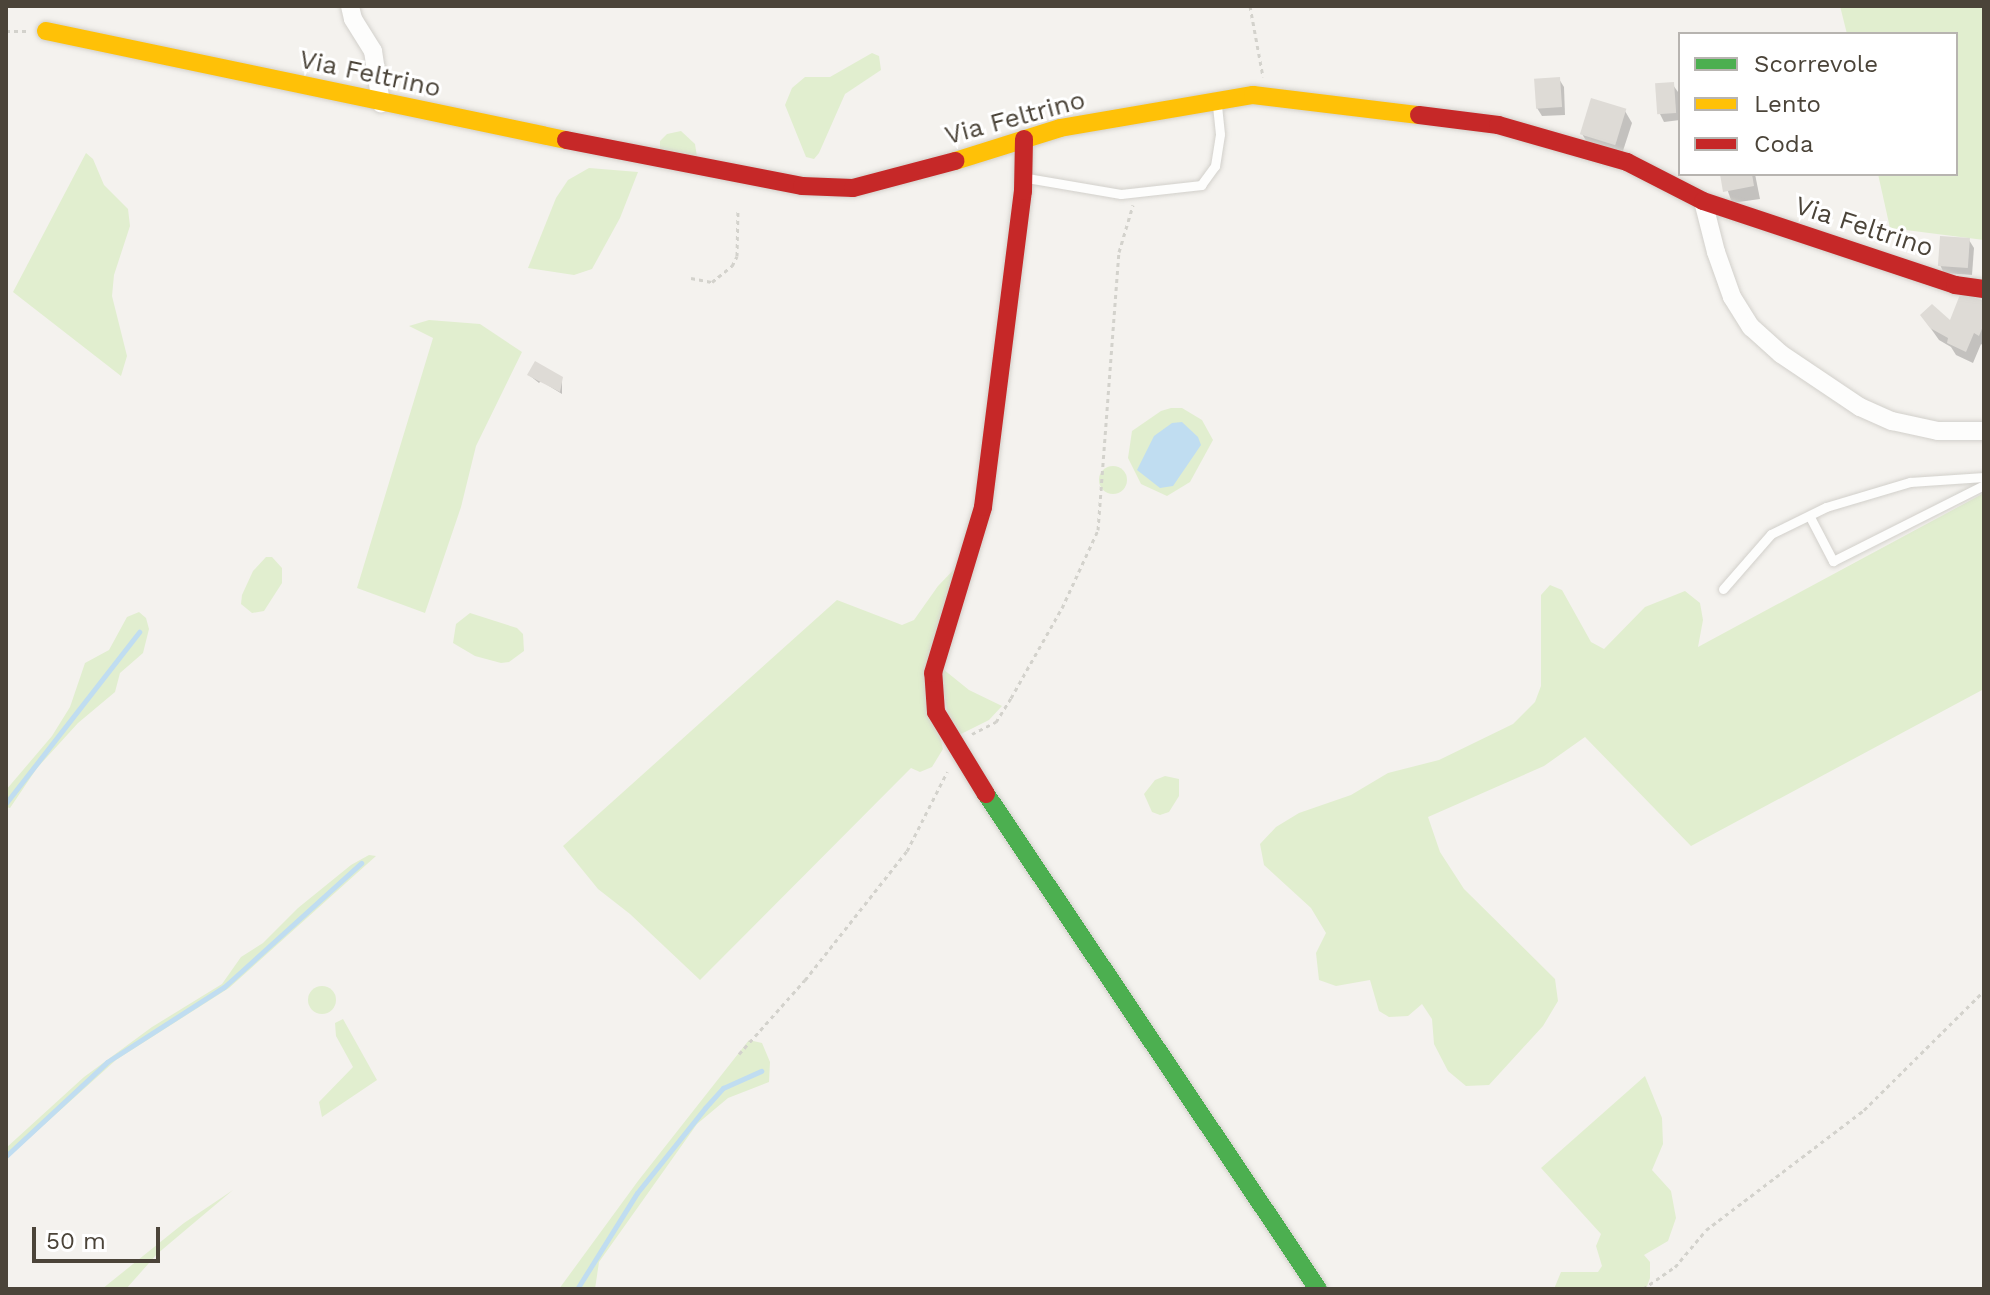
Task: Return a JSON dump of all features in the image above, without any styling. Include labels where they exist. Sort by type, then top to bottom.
[{"type":"street","points":[[350,6],[353,19],[373,51],[381,103]]},
{"type":"street","name":"Via Feltrino","points":[[46,31],[381,103],[802,186],[853,188],[901,178],[1060,128],[1253,95],[1498,125],[1627,162],[1703,201],[1955,285],[1984,289]]},
{"type":"street","points":[[1024,139],[1024,177],[983,507],[933,673],[936,712],[955,747],[1318,1289]]},
{"type":"street","points":[[1703,201],[1732,297],[1751,327],[1781,354],[1860,407],[1892,421],[1938,431],[1984,431]]},
{"type":"lane","points":[[1024,177],[1121,194],[1201,185],[1215,166],[1220,134],[1217,101]]},
{"type":"lane","points":[[1723,589],[1771,534],[1838,503],[1910,482],[1984,477]]},
{"type":"lane","points":[[1810,517],[1833,561],[1984,485]]},
{"type":"path","points":[[1250,6],[1265,97]]},
{"type":"path","points":[[739,1054],[805,980],[907,851],[926,819],[955,747],[966,737],[996,722],[1062,608],[1098,530],[1119,252],[1138,190]]},
{"type":"path","points":[[691,278],[712,282],[732,266],[737,256],[738,210]]},
{"type":"path","points":[[1643,1289],[1675,1267],[1706,1230],[1864,1110],[1984,991]]},
{"type":"green space","points":[[1840,6],[1984,6],[1984,240],[1890,228],[1878,176],[1958,176],[1958,32],[1846,32]]},
{"type":"green space","points":[[872,53],[879,56],[881,70],[845,94],[819,153],[814,159],[806,157],[785,105],[792,88],[805,77],[830,77]]},
{"type":"green space","points":[[681,131],[695,144],[697,157],[660,152],[660,141],[667,134]]},
{"type":"green space","points":[[86,153],[93,159],[104,185],[128,209],[130,226],[114,275],[112,296],[127,356],[121,376],[13,292]]},
{"type":"green space","points":[[589,168],[638,172],[620,218],[592,269],[574,275],[528,268],[556,198],[568,180]]},
{"type":"green space","points":[[429,320],[480,324],[522,352],[476,446],[461,507],[425,613],[357,588],[433,338],[409,326]]},
{"type":"green space","points":[[1182,408],[1202,420],[1213,440],[1190,482],[1167,496],[1141,484],[1128,458],[1132,431],[1161,411]]},
{"type":"green space","points":[[1113,466],[1123,470],[1127,480],[1123,490],[1113,494],[1103,490],[1099,480],[1103,470]]},
{"type":"green space","points":[[1984,493],[1984,689],[1691,846],[1585,737],[1544,766],[1428,817],[1440,852],[1464,889],[1555,979],[1558,1001],[1543,1026],[1489,1085],[1466,1086],[1448,1071],[1434,1044],[1432,1019],[1422,1004],[1408,1016],[1389,1017],[1379,1011],[1370,980],[1336,986],[1319,980],[1316,953],[1326,933],[1311,908],[1264,865],[1260,844],[1276,827],[1299,813],[1351,795],[1388,773],[1439,760],[1513,724],[1535,702],[1541,686],[1541,595],[1550,585],[1562,590],[1591,642],[1604,649],[1645,607],[1685,591],[1700,603],[1703,620],[1698,647]]},
{"type":"green space","points":[[266,557],[272,557],[282,568],[282,583],[264,611],[252,613],[241,604],[242,595],[253,571]]},
{"type":"green space","points":[[964,559],[924,671],[943,749],[932,767],[920,772],[911,768],[700,980],[630,914],[598,889],[563,846],[837,600],[902,625],[914,620],[938,586]]},
{"type":"green space","points":[[139,612],[146,618],[149,629],[143,653],[120,673],[115,692],[78,723],[37,768],[10,808],[6,807],[6,790],[52,736],[70,707],[85,663],[109,650],[127,617]]},
{"type":"green space","points":[[470,613],[517,628],[523,634],[524,651],[509,662],[501,663],[475,656],[453,643],[456,624]]},
{"type":"green space","points":[[938,665],[969,690],[1002,706],[989,720],[953,738]]},
{"type":"green space","points":[[1165,776],[1179,779],[1179,796],[1169,812],[1160,815],[1152,812],[1144,794],[1155,780]]},
{"type":"green space","points":[[369,855],[376,856],[229,988],[116,1060],[6,1159],[6,1148],[84,1077],[152,1027],[222,984],[241,957],[263,943],[298,908],[351,865]]},
{"type":"green space","points":[[322,986],[332,990],[336,1000],[332,1010],[322,1014],[312,1010],[308,1000],[312,990]]},
{"type":"green space","points":[[343,1019],[377,1080],[322,1117],[319,1102],[353,1067],[336,1036],[335,1023]]},
{"type":"green space","points":[[749,1040],[762,1043],[770,1062],[769,1082],[728,1098],[697,1124],[599,1262],[595,1289],[559,1289],[638,1181]]},
{"type":"green space","points":[[1645,1076],[1662,1118],[1663,1144],[1652,1170],[1671,1191],[1676,1218],[1668,1241],[1644,1255],[1650,1262],[1646,1289],[1554,1289],[1561,1272],[1598,1272],[1602,1266],[1596,1246],[1601,1234],[1541,1168]]},
{"type":"green space","points":[[233,1190],[157,1254],[126,1289],[102,1289],[184,1223]]},
{"type":"water","points":[[1182,422],[1198,437],[1201,445],[1173,486],[1160,488],[1137,470],[1154,436],[1172,423]]},
{"type":"building","points":[[1560,77],[1562,107],[1536,109],[1534,79]]},
{"type":"building","points":[[1674,82],[1676,113],[1657,114],[1655,83]]},
{"type":"building","points":[[1591,98],[1626,109],[1615,145],[1580,134]]},
{"type":"building","points":[[1720,176],[1752,176],[1754,186],[1723,192]]},
{"type":"building","points":[[1940,236],[1970,238],[1968,268],[1938,266]]},
{"type":"building","points":[[1961,292],[1984,301],[1984,324],[1979,336],[1974,333],[1966,352],[1947,343],[1948,338],[1930,328],[1920,315],[1932,304],[1950,320]]},
{"type":"building","points":[[535,361],[563,377],[560,392],[527,375]]},
{"type":"waterway","points":[[6,803],[139,632]]},
{"type":"waterway","points":[[6,1156],[107,1062],[224,987],[361,863]]},
{"type":"waterway","points":[[577,1289],[637,1193],[705,1108],[723,1088],[761,1071]]},
{"type":"traffic: fast","points":[[986,794],[1318,1289]]},
{"type":"traffic: slow","points":[[46,31],[566,140]]},
{"type":"traffic: slow","points":[[955,161],[1060,128],[1253,95],[1419,115]]},
{"type":"traffic: jam","points":[[1419,115],[1498,125],[1627,162],[1703,201],[1955,285],[1984,289]]},
{"type":"traffic: jam","points":[[986,794],[936,712],[933,673],[983,507],[1023,191],[1024,139]]},
{"type":"traffic: jam","points":[[566,140],[802,186],[853,188],[955,161]]}]
